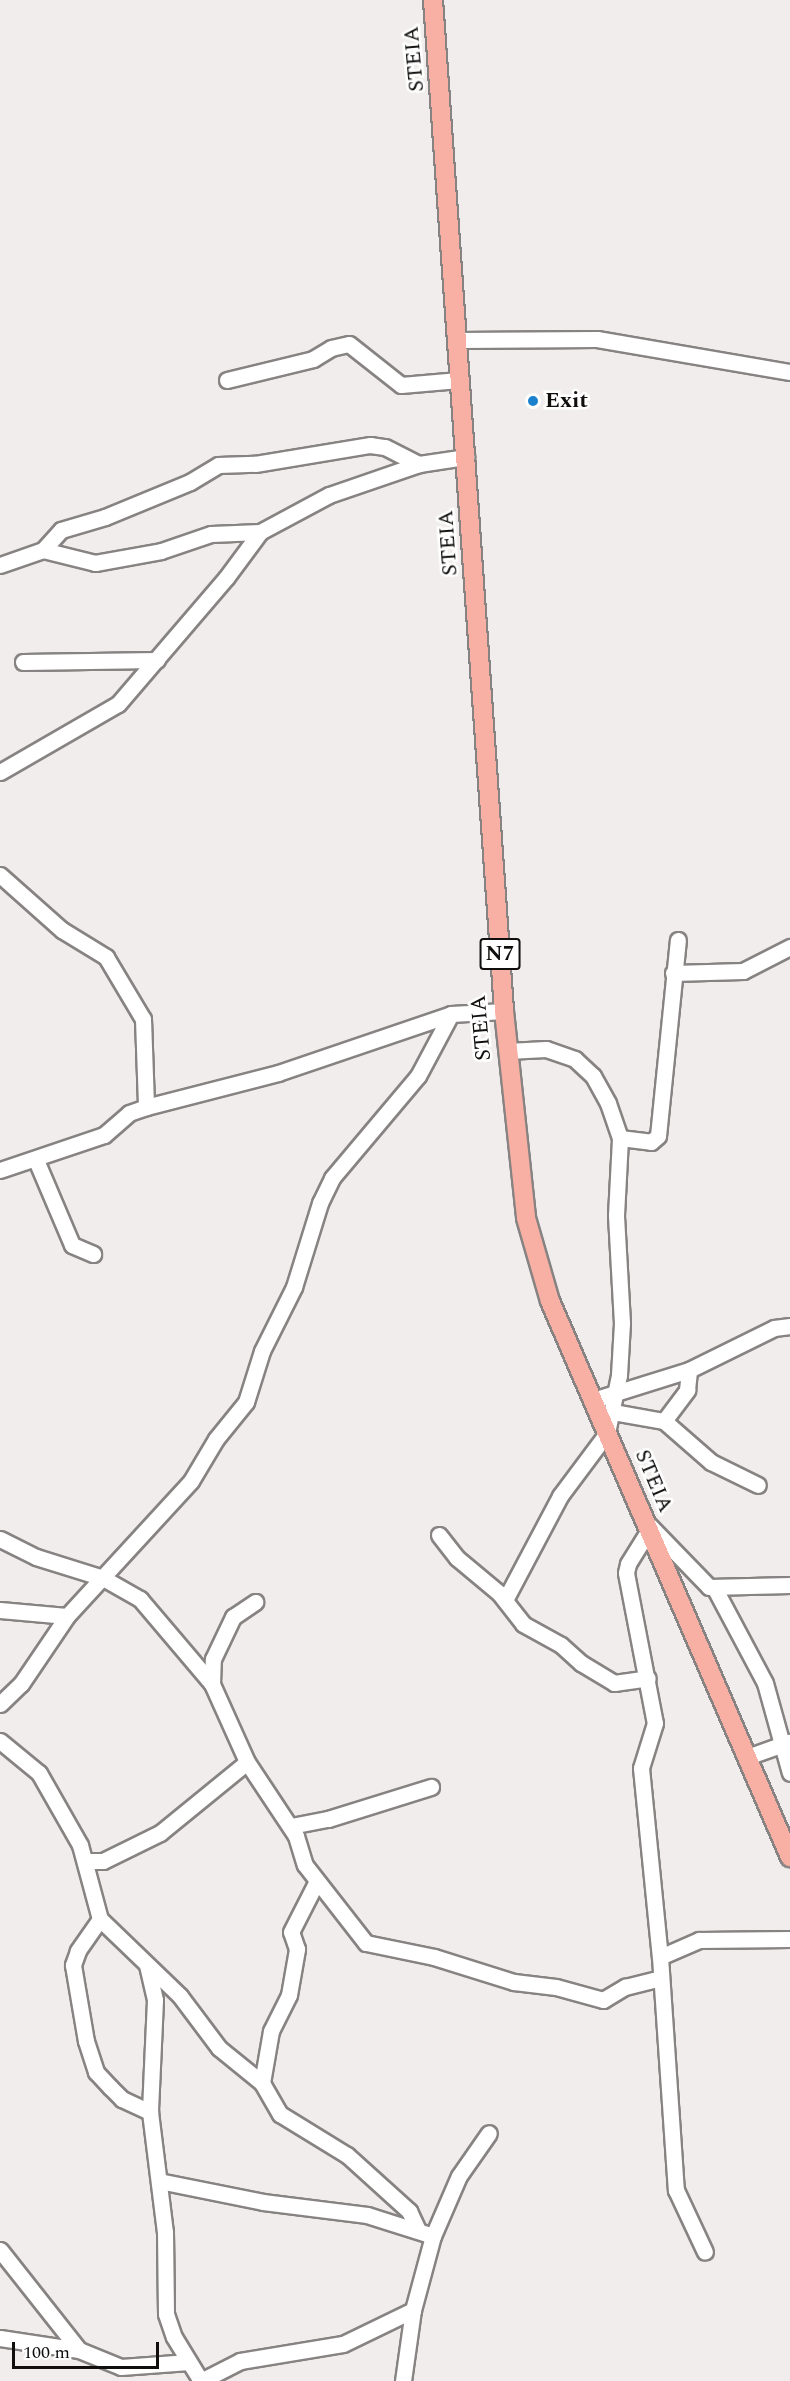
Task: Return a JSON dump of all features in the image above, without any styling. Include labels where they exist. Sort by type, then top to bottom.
[{"type":"main road","name":"STEIA","points":[[433,0],[507,1051],[526,1218],[550,1301],[747,1758],[783,1823],[790,1857]]},
{"type":"street","points":[[458,340],[597,339],[790,372]]},
{"type":"street","points":[[226,380],[313,359],[331,348],[349,344],[401,385],[459,380]]},
{"type":"street","points":[[0,565],[43,550],[60,530],[105,517],[190,482],[218,465],[255,464],[370,445],[385,447],[419,464]]},
{"type":"street","points":[[0,772],[34,750],[110,711],[157,660],[260,532],[329,495],[419,464],[466,457]]},
{"type":"street","points":[[43,550],[95,563],[161,551],[211,534],[260,532]]},
{"type":"street","points":[[23,662],[157,660]]},
{"type":"street","points":[[0,874],[62,930],[106,957],[143,1019],[146,1107]]},
{"type":"street","points":[[620,1138],[651,1142],[658,1136],[678,940]]},
{"type":"street","points":[[673,973],[743,971],[790,947]]},
{"type":"street","points":[[0,1170],[36,1160],[104,1135],[129,1113],[146,1107],[278,1073],[451,1014],[504,1011]]},
{"type":"street","points":[[0,1704],[21,1684],[67,1616],[191,1481],[216,1439],[246,1401],[262,1351],[294,1287],[329,1185],[418,1076],[451,1014]]},
{"type":"street","points":[[505,1600],[560,1496],[608,1433],[616,1390],[622,1323],[616,1215],[620,1138],[608,1103],[584,1065],[546,1049],[507,1051]]},
{"type":"street","points":[[36,1160],[72,1245],[93,1254]]},
{"type":"street","points":[[593,1400],[616,1390],[689,1370],[774,1328],[790,1326]]},
{"type":"street","points":[[664,1421],[684,1396],[689,1370]]},
{"type":"street","points":[[613,1412],[664,1421],[711,1462],[758,1485]]},
{"type":"street","points":[[705,2252],[676,2190],[660,1957],[641,1768],[655,1723],[626,1573],[647,1525],[705,1585],[715,1589],[790,1585]]},
{"type":"street","points":[[439,1535],[457,1558],[505,1600],[523,1624],[561,1645],[608,1681],[648,1678]]},
{"type":"street","points":[[0,1539],[36,1557],[103,1578],[140,1599],[212,1684],[247,1762],[291,1826],[303,1861],[316,1883],[361,1938],[373,1947],[434,1957],[514,1982],[556,1987],[603,2000],[624,1987],[660,1978]]},
{"type":"street","points":[[715,1589],[759,1667],[786,1743],[790,1773]]},
{"type":"street","points":[[212,1684],[213,1659],[233,1617],[255,1602]]},
{"type":"street","points":[[0,1610],[67,1616]]},
{"type":"street","points":[[0,1741],[39,1773],[86,1861],[100,1919],[180,1996],[219,2048],[262,2083],[280,2114],[347,2155],[409,2211],[418,2230]]},
{"type":"street","points":[[747,1758],[786,1743]]},
{"type":"street","points":[[86,1861],[103,1860],[160,1833],[247,1762]]},
{"type":"street","points":[[291,1826],[328,1819],[431,1787]]},
{"type":"street","points":[[262,2083],[271,2031],[289,1995],[297,1949],[291,1932],[316,1883]]},
{"type":"street","points":[[100,1919],[78,1951],[73,1965],[86,2041],[96,2072],[125,2101],[150,2112]]},
{"type":"street","points":[[660,1957],[699,1940],[790,1939]]},
{"type":"street","points":[[147,1965],[155,2007],[150,2112],[166,2244],[166,2314],[174,2337],[201,2381],[240,2361],[343,2344],[413,2310]]},
{"type":"street","points":[[403,2381],[413,2310],[433,2236],[459,2176],[489,2133]]},
{"type":"street","points":[[159,2181],[263,2202],[368,2215],[433,2236]]},
{"type":"street","points":[[0,2250],[79,2350]]},
{"type":"street","points":[[0,2338],[79,2350],[121,2367],[189,2362]]},
{"type":"place","name":"Exit","points":[[533,401]]}]
